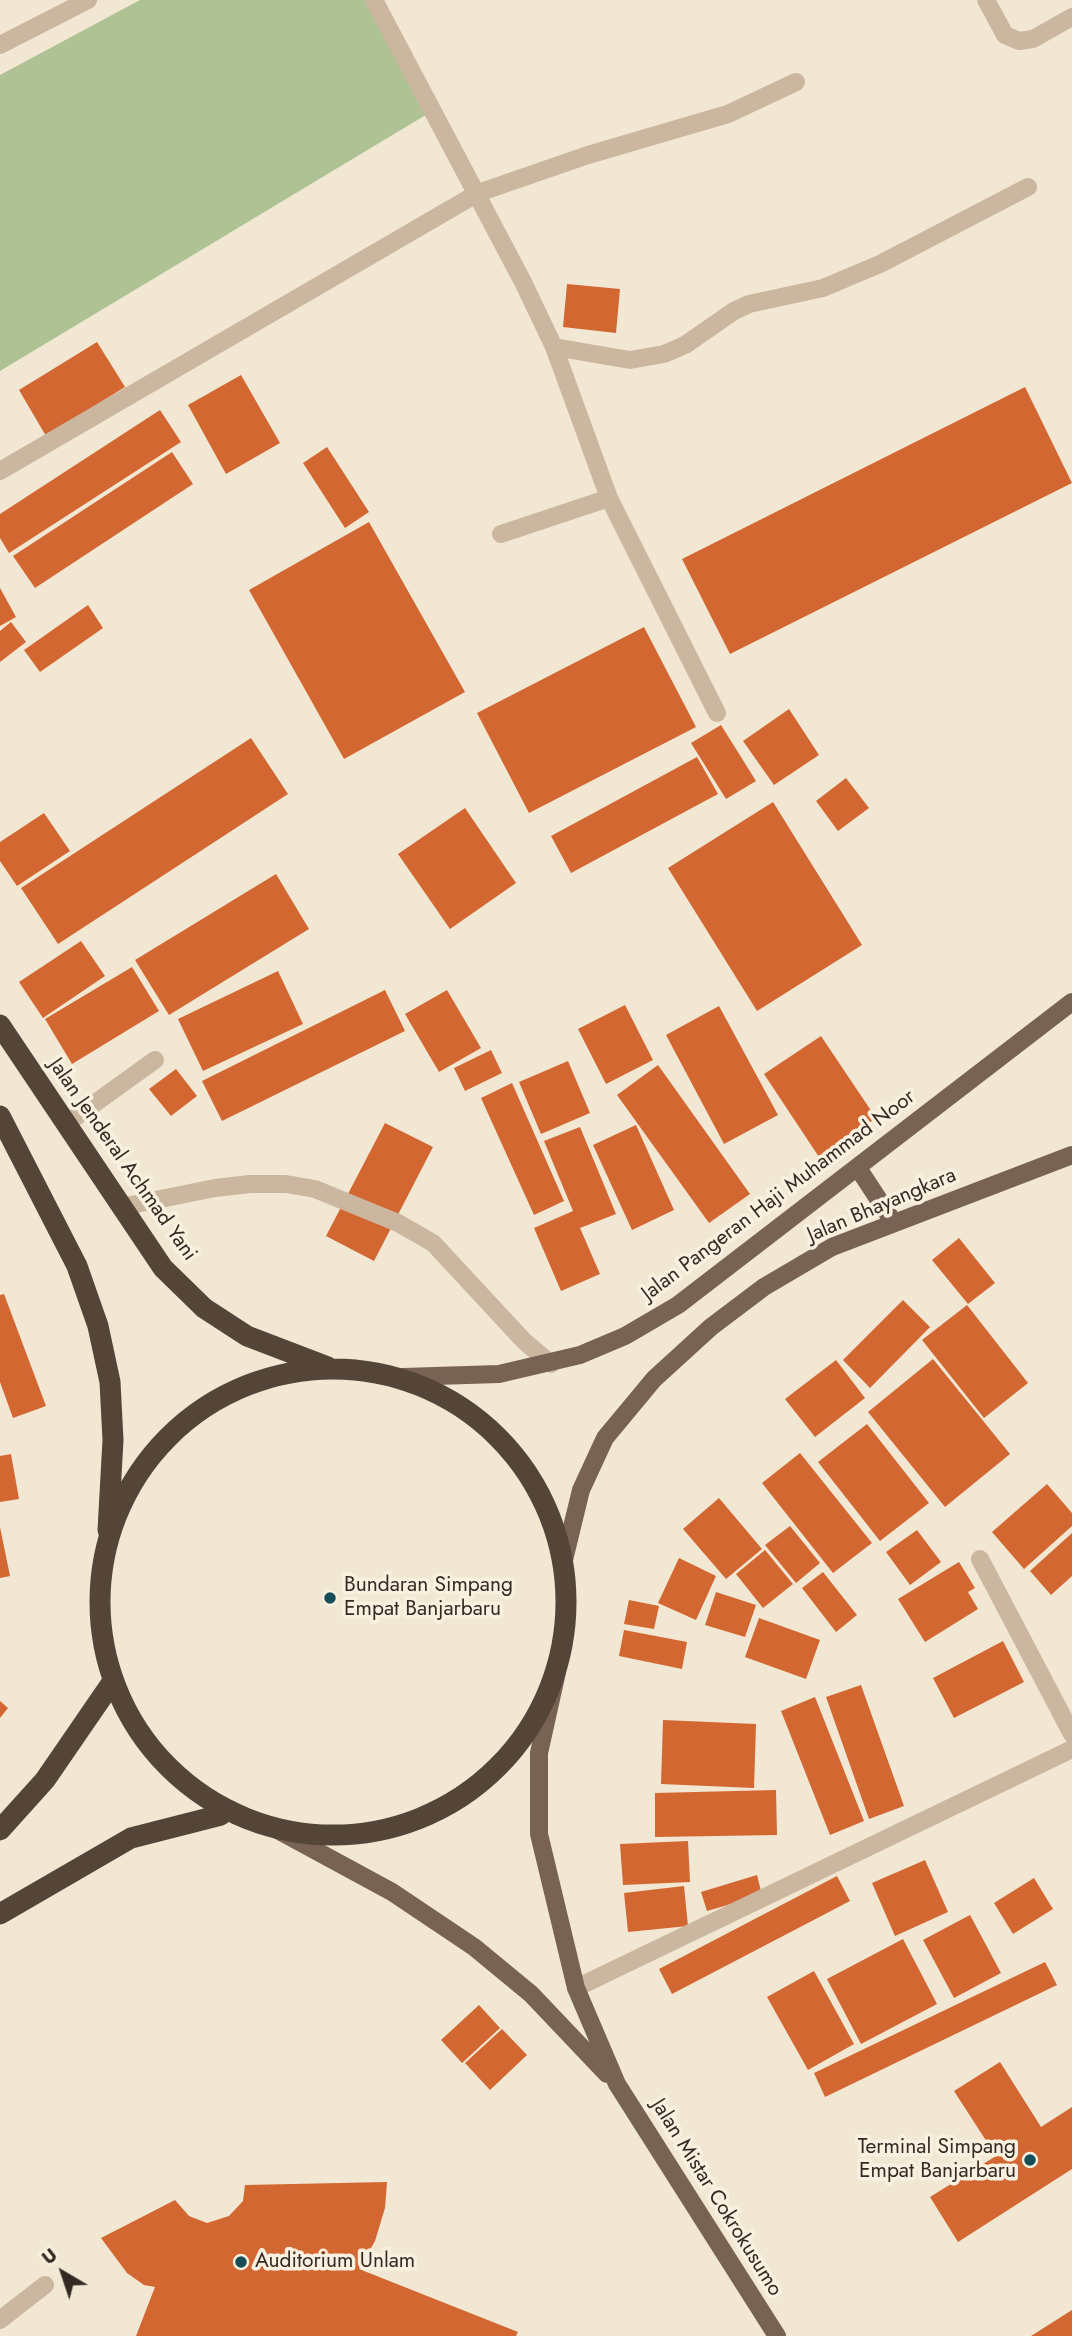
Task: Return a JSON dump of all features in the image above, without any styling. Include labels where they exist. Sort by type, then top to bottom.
[{"type":"highway","name":"Jalan Jenderal Achmad Yani","points":[[0,1026],[163,1268],[204,1308],[247,1336],[328,1367]]},
{"type":"highway","points":[[0,1116],[77,1266],[98,1326],[110,1382],[113,1440],[107,1542],[99,1607],[113,1681],[133,1724],[170,1769],[220,1815]]},
{"type":"highway","points":[[0,1914],[131,1838],[220,1815],[274,1828],[345,1835],[414,1821],[476,1786],[525,1735],[557,1672],[564,1560],[545,1499],[510,1446],[461,1404],[403,1377],[366,1369],[328,1367],[254,1381],[189,1418],[138,1474],[107,1542]]},
{"type":"highway","points":[[0,1830],[45,1780],[113,1681]]},
{"type":"main road","name":"Jalan Pangeran Haji Muhammad Noor","points":[[403,1377],[499,1374],[551,1364],[625,1336],[678,1305],[1072,1002]]},
{"type":"main road","name":"Jalan Bhayangkara","points":[[564,1560],[581,1490],[605,1438],[654,1379],[710,1327],[764,1287],[832,1247],[1072,1155]]},
{"type":"main road","points":[[858,1168],[894,1223]]},
{"type":"main road","name":"Jalan Mistar Cokrokusumo","points":[[557,1672],[539,1753],[539,1834],[576,1989],[617,2084],[777,2336]]},
{"type":"main road","name":"Jalan Mistar Cokrokusumo","points":[[274,1828],[392,1892],[474,1948],[531,1994],[617,2084]]},
{"type":"street","points":[[0,45],[88,0]]},
{"type":"street","points":[[374,0],[478,193],[554,347],[610,498],[718,713]]},
{"type":"street","points":[[986,0],[1005,35],[1019,41],[1033,39],[1072,17]]},
{"type":"street","points":[[0,471],[478,193],[588,155],[728,114],[796,82]]},
{"type":"street","points":[[554,347],[630,360],[664,354],[685,345],[734,311],[749,304],[823,288],[880,264],[1028,187]]},
{"type":"street","points":[[501,534],[610,498]]},
{"type":"street","points":[[66,1124],[155,1060]]},
{"type":"street","points":[[121,1207],[215,1188],[250,1184],[286,1184],[315,1189],[398,1223],[433,1243],[524,1340],[551,1364]]},
{"type":"street","points":[[980,1559],[1072,1734]]},
{"type":"street","points":[[576,1989],[1072,1749]]},
{"type":"street","points":[[0,2320],[45,2285]]},
{"type":"green space","points":[[140,0],[375,0],[439,107],[0,371],[0,75]]},
{"type":"building","points":[[567,284],[620,289],[616,333],[563,327]]},
{"type":"building","points":[[97,342],[125,387],[46,436],[19,390]]},
{"type":"building","points":[[241,375],[280,443],[226,474],[188,405]]},
{"type":"building","points":[[1025,387],[1072,483],[730,654],[682,559]]},
{"type":"building","points":[[160,410],[181,442],[9,553],[0,538],[0,514]]},
{"type":"building","points":[[327,447],[369,512],[345,528],[303,463]]},
{"type":"building","points":[[172,452],[193,484],[35,588],[13,556]]},
{"type":"building","points":[[369,522],[465,692],[344,759],[249,590]]},
{"type":"building","points":[[0,588],[16,617],[0,626]]},
{"type":"building","points":[[88,605],[103,628],[40,672],[24,650]]},
{"type":"building","points":[[11,622],[26,642],[0,662],[0,631]]},
{"type":"building","points":[[644,627],[696,727],[529,813],[477,713]]},
{"type":"building","points":[[789,709],[819,755],[774,785],[743,741]]},
{"type":"building","points":[[721,725],[756,781],[726,799],[691,743]]},
{"type":"building","points":[[251,738],[288,794],[58,944],[21,888]]},
{"type":"building","points":[[697,757],[718,794],[571,873],[551,836]]},
{"type":"building","points":[[846,778],[869,808],[838,831],[816,801]]},
{"type":"building","points":[[773,802],[862,945],[757,1011],[668,868]]},
{"type":"building","points":[[465,808],[516,883],[450,929],[398,854]]},
{"type":"building","points":[[44,813],[70,851],[17,886],[0,861],[0,842]]},
{"type":"building","points":[[276,874],[309,929],[169,1015],[135,960]]},
{"type":"building","points":[[81,941],[105,976],[43,1018],[19,982]]},
{"type":"building","points":[[132,967],[159,1011],[72,1064],[45,1019]]},
{"type":"building","points":[[278,971],[303,1024],[203,1071],[178,1019]]},
{"type":"building","points":[[385,990],[405,1031],[222,1121],[202,1081]]},
{"type":"building","points":[[447,990],[481,1048],[439,1072],[405,1014]]},
{"type":"building","points":[[625,1005],[653,1060],[606,1084],[578,1029]]},
{"type":"building","points":[[719,1006],[778,1115],[724,1144],[666,1035]]},
{"type":"building","points":[[821,1036],[876,1118],[819,1157],[764,1074]]},
{"type":"building","points":[[491,1050],[502,1073],[465,1091],[454,1068]]},
{"type":"building","points":[[568,1061],[590,1113],[541,1134],[519,1082]]},
{"type":"building","points":[[658,1065],[750,1194],[709,1223],[617,1095]]},
{"type":"building","points":[[176,1069],[197,1096],[171,1116],[149,1089]]},
{"type":"building","points":[[512,1083],[564,1201],[534,1215],[481,1098]]},
{"type":"building","points":[[385,1123],[433,1147],[374,1261],[326,1236]]},
{"type":"building","points":[[636,1125],[674,1210],[632,1230],[593,1145]]},
{"type":"building","points":[[580,1127],[616,1214],[580,1228],[600,1274],[561,1291],[534,1228],[573,1211],[544,1141]]},
{"type":"building","points":[[959,1238],[995,1283],[968,1304],[932,1260]]},
{"type":"building","points":[[4,1294],[46,1406],[13,1418],[0,1382],[0,1295]]},
{"type":"building","points":[[903,1300],[930,1327],[870,1388],[843,1360]]},
{"type":"building","points":[[967,1305],[1028,1383],[984,1418],[922,1340]]},
{"type":"building","points":[[933,1359],[1010,1454],[945,1507],[868,1412]]},
{"type":"building","points":[[836,1360],[865,1398],[815,1437],[785,1399]]},
{"type":"building","points":[[867,1424],[929,1503],[880,1541],[818,1462]]},
{"type":"building","points":[[800,1453],[872,1543],[833,1573],[762,1483]]},
{"type":"building","points":[[11,1454],[19,1499],[0,1502],[0,1456]]},
{"type":"building","points":[[1047,1484],[1072,1513],[1072,1526],[1024,1569],[992,1532]]},
{"type":"building","points":[[719,1498],[762,1549],[726,1579],[683,1529]]},
{"type":"building","points":[[790,1526],[820,1563],[796,1583],[765,1545]]},
{"type":"building","points":[[0,1527],[10,1576],[0,1578]]},
{"type":"building","points":[[917,1530],[941,1562],[910,1585],[886,1552]]},
{"type":"building","points":[[1072,1533],[1072,1576],[1051,1595],[1030,1571]]},
{"type":"building","points":[[765,1550],[793,1584],[763,1608],[736,1574]]},
{"type":"building","points":[[679,1558],[716,1576],[696,1620],[658,1603]]},
{"type":"building","points":[[959,1562],[975,1588],[968,1592],[978,1609],[925,1642],[898,1599]]},
{"type":"building","points":[[823,1572],[857,1615],[836,1632],[802,1588]]},
{"type":"building","points":[[716,1592],[756,1605],[745,1637],[705,1625]]},
{"type":"building","points":[[629,1600],[659,1606],[654,1629],[624,1624]]},
{"type":"building","points":[[759,1618],[820,1640],[806,1679],[745,1657]]},
{"type":"building","points":[[624,1630],[687,1642],[682,1669],[619,1656]]},
{"type":"building","points":[[1003,1641],[1024,1682],[954,1718],[933,1678]]},
{"type":"building","points":[[861,1685],[904,1806],[869,1819],[826,1697]]},
{"type":"building","points":[[815,1697],[864,1821],[830,1835],[781,1711]]},
{"type":"building","points":[[0,1701],[8,1708],[0,1718]]},
{"type":"building","points":[[663,1720],[756,1724],[754,1788],[661,1784]]},
{"type":"building","points":[[776,1790],[777,1835],[655,1837],[655,1793]]},
{"type":"building","points":[[688,1841],[690,1882],[623,1885],[620,1844]]},
{"type":"building","points":[[925,1860],[948,1912],[895,1936],[872,1883]]},
{"type":"building","points":[[757,1875],[762,1895],[707,1911],[701,1892]]},
{"type":"building","points":[[837,1876],[850,1901],[672,1994],[659,1969]]},
{"type":"building","points":[[1034,1878],[1053,1909],[1013,1934],[994,1903]]},
{"type":"building","points":[[684,1886],[688,1926],[628,1932],[624,1893]]},
{"type":"building","points":[[970,1915],[1001,1973],[954,1998],[923,1940]]},
{"type":"building","points":[[903,1939],[937,2004],[861,2044],[827,1979]]},
{"type":"building","points":[[1045,1962],[1057,1985],[825,2097],[814,2073]]},
{"type":"building","points":[[814,1971],[854,2044],[808,2070],[767,1997]]},
{"type":"building","points":[[479,2005],[500,2028],[462,2063],[441,2040]]},
{"type":"building","points":[[502,2029],[527,2055],[490,2090],[465,2063]]},
{"type":"building","points":[[1000,2062],[1041,2127],[1072,2107],[1072,2169],[958,2242],[930,2197],[996,2156],[954,2091]]},
{"type":"building","name":"Auditorium Unlam","points":[[387,2182],[385,2208],[375,2241],[359,2269],[518,2332],[516,2336],[136,2336],[155,2287],[144,2285],[127,2273],[101,2238],[175,2200],[189,2216],[207,2223],[229,2216],[243,2201],[245,2185]]},
{"type":"building","points":[[1072,2310],[1072,2336],[1031,2336]]},
{"type":"place","name":"Bundaran Simpang Empat Banjarbaru","points":[[330,1598]]},
{"type":"place","name":"Terminal Simpang Empat Banjarbaru","points":[[1030,2160]]},
{"type":"place","name":"Auditorium Unlam","points":[[241,2262]]}]
